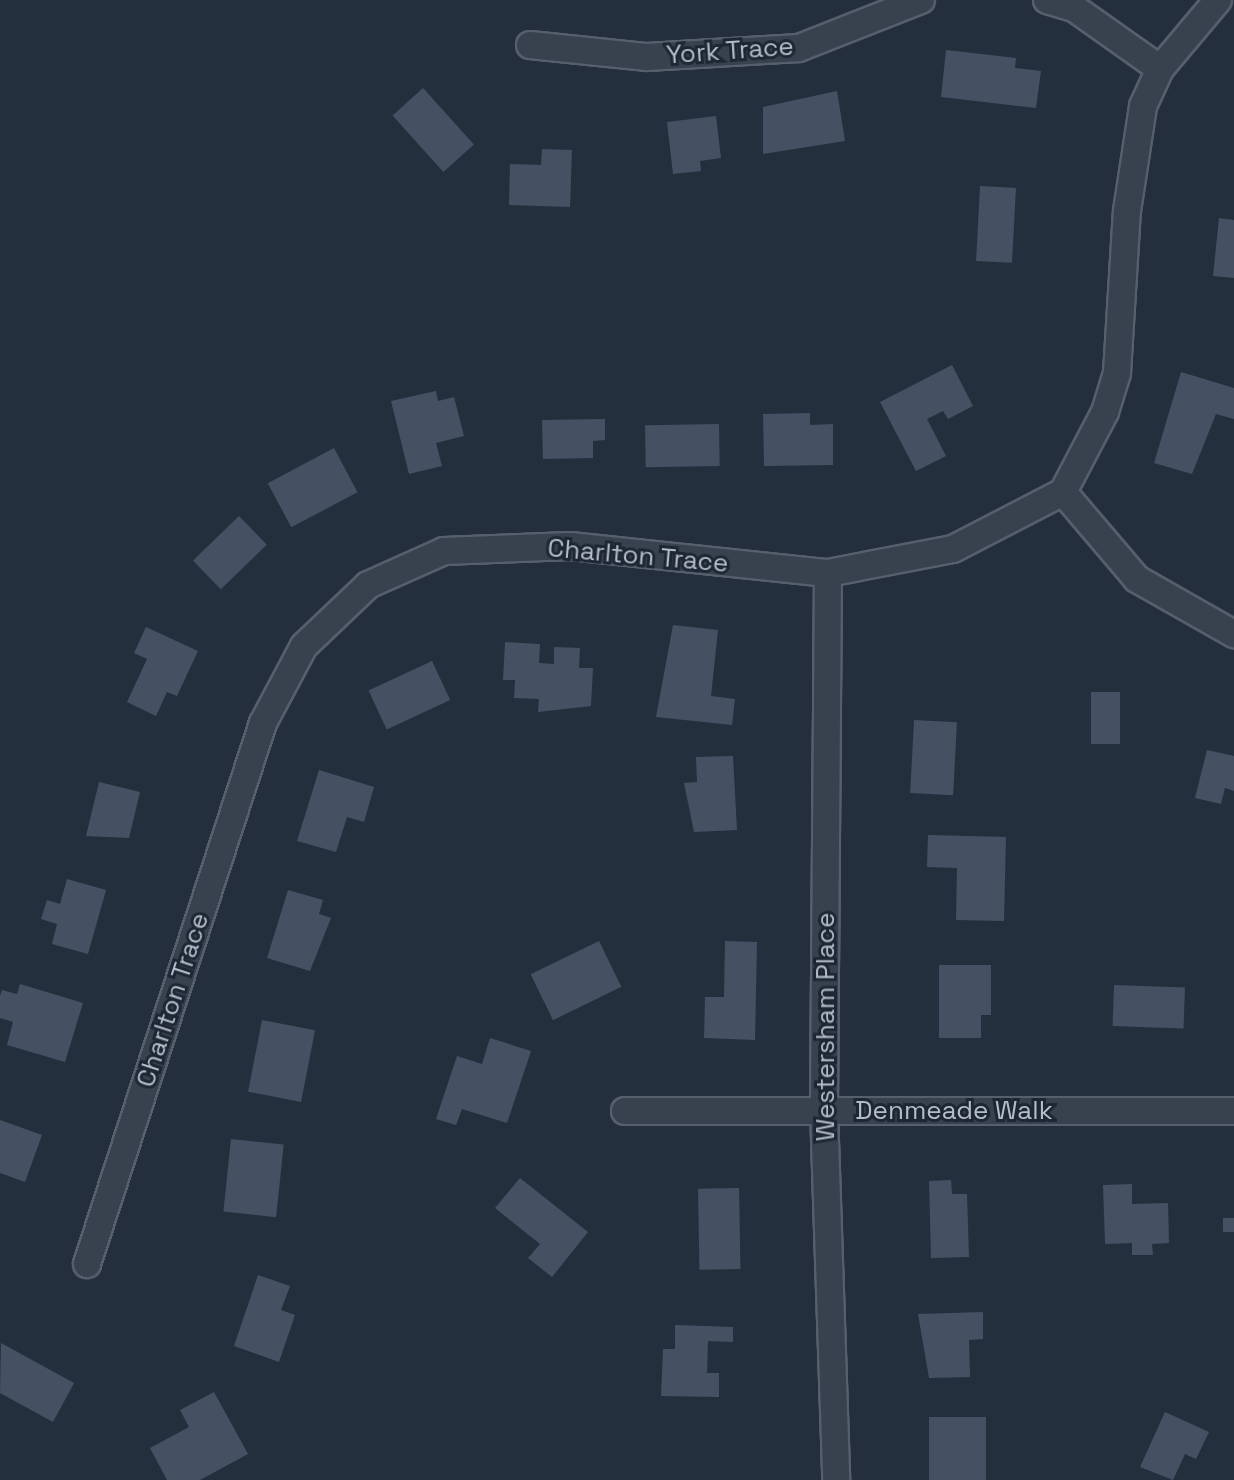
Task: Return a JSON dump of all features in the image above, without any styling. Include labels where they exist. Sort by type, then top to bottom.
[{"type":"street","name":"York Trace","points":[[530,45],[647,57],[799,48],[921,0]]},
{"type":"street","points":[[1047,0],[1074,8],[1160,69]]},
{"type":"street","points":[[1218,0],[1160,69],[1143,106],[1127,211],[1117,373],[1105,412],[1063,492],[1137,579],[1234,634]]},
{"type":"street","name":"Charlton Trace","points":[[87,1264],[263,723],[304,646],[368,585],[444,551],[570,546],[828,573],[953,549],[1063,492]]},
{"type":"street","name":"Westersham Place","points":[[828,573],[824,1110],[836,1480]]},
{"type":"street","name":"Denmeade Walk","points":[[625,1111],[1234,1111]]},
{"type":"building","points":[[946,50],[1016,58],[1015,68],[1041,71],[1036,108],[941,97]]},
{"type":"building","points":[[423,88],[474,144],[443,172],[393,115]]},
{"type":"building","points":[[837,91],[845,141],[763,154],[763,107]]},
{"type":"building","points":[[716,116],[721,158],[700,161],[701,171],[673,174],[667,122]]},
{"type":"building","points":[[542,149],[572,150],[570,207],[509,205],[510,164],[541,165]]},
{"type":"building","points":[[980,186],[1016,188],[1012,263],[976,261]]},
{"type":"building","points":[[1219,218],[1234,220],[1234,278],[1213,276]]},
{"type":"building","points":[[952,365],[973,406],[948,419],[943,411],[927,419],[946,456],[916,471],[880,402]]},
{"type":"building","points":[[1181,372],[1234,388],[1234,419],[1216,414],[1192,474],[1154,463]]},
{"type":"building","points":[[436,391],[438,401],[454,397],[464,436],[436,443],[442,466],[409,474],[391,401]]},
{"type":"building","points":[[810,413],[810,425],[833,424],[833,465],[764,466],[763,414]]},
{"type":"building","points":[[605,419],[605,440],[593,441],[593,458],[543,459],[542,420]]},
{"type":"building","points":[[719,424],[720,466],[646,467],[645,425]]},
{"type":"building","points":[[334,448],[357,492],[291,527],[268,483]]},
{"type":"building","points":[[239,516],[267,545],[221,589],[193,560]]},
{"type":"building","points":[[673,625],[718,630],[711,696],[735,699],[732,725],[656,717]]},
{"type":"building","points":[[146,627],[198,651],[177,696],[167,692],[156,716],[127,702],[147,659],[134,653]]},
{"type":"building","points":[[505,642],[540,644],[539,663],[554,664],[554,647],[580,648],[579,668],[593,668],[591,706],[538,712],[539,699],[514,698],[515,680],[503,680]]},
{"type":"building","points":[[432,661],[450,700],[387,730],[369,691]]},
{"type":"building","points":[[1091,692],[1120,692],[1120,744],[1091,744]]},
{"type":"building","points":[[914,720],[957,722],[953,795],[910,793]]},
{"type":"building","points":[[1207,750],[1234,756],[1234,791],[1225,788],[1221,804],[1195,798]]},
{"type":"building","points":[[733,756],[737,830],[694,832],[684,783],[697,782],[696,757]]},
{"type":"building","points":[[319,770],[374,787],[364,822],[347,817],[336,852],[297,841]]},
{"type":"building","points":[[99,782],[140,792],[129,838],[86,836]]},
{"type":"building","points":[[928,835],[1006,837],[1004,921],[956,920],[957,868],[927,867]]},
{"type":"building","points":[[67,879],[106,890],[88,954],[52,944],[57,924],[41,919],[47,900],[60,904]]},
{"type":"building","points":[[288,890],[323,900],[319,914],[331,918],[310,971],[267,958]]},
{"type":"building","points":[[599,941],[621,987],[553,1020],[531,974]]},
{"type":"building","points":[[725,941],[757,942],[755,1040],[704,1038],[705,997],[724,997]]},
{"type":"building","points":[[939,965],[991,965],[991,1015],[981,1015],[981,1038],[939,1038]]},
{"type":"building","points":[[20,984],[83,1003],[65,1062],[7,1045],[13,1022],[0,1018],[0,996],[2,990],[17,994]]},
{"type":"building","points":[[1114,985],[1185,987],[1184,1028],[1113,1026]]},
{"type":"building","points":[[262,1020],[315,1030],[301,1102],[248,1092]]},
{"type":"building","points":[[490,1038],[531,1051],[507,1123],[462,1109],[456,1125],[436,1119],[457,1056],[482,1064]]},
{"type":"building","points":[[0,1120],[42,1135],[25,1182],[0,1173]]},
{"type":"building","points":[[231,1139],[284,1145],[276,1217],[223,1212]]},
{"type":"building","points":[[520,1178],[588,1232],[552,1277],[528,1258],[540,1244],[495,1208]]},
{"type":"building","points":[[951,1180],[952,1194],[967,1194],[969,1257],[931,1258],[929,1181]]},
{"type":"building","points":[[1132,1184],[1132,1204],[1168,1203],[1169,1243],[1152,1244],[1153,1255],[1132,1255],[1132,1243],[1105,1244],[1103,1185]]},
{"type":"building","points":[[739,1188],[740,1269],[699,1270],[698,1189]]},
{"type":"building","points":[[1223,1218],[1234,1218],[1234,1232],[1223,1232]]},
{"type":"building","points":[[258,1275],[290,1286],[281,1310],[295,1315],[279,1362],[234,1346]]},
{"type":"building","points":[[983,1312],[983,1339],[969,1340],[970,1377],[929,1378],[918,1314]]},
{"type":"building","points":[[675,1325],[733,1327],[733,1342],[708,1341],[707,1373],[719,1373],[719,1397],[661,1396],[663,1349],[675,1349]]},
{"type":"building","points":[[1,1343],[74,1383],[53,1422],[0,1393]]},
{"type":"building","points":[[214,1392],[248,1454],[200,1480],[167,1480],[150,1448],[189,1427],[180,1410]]},
{"type":"building","points":[[1165,1412],[1209,1432],[1196,1459],[1185,1454],[1173,1480],[1140,1467]]},
{"type":"building","points":[[929,1417],[986,1417],[986,1480],[929,1480]]}]
